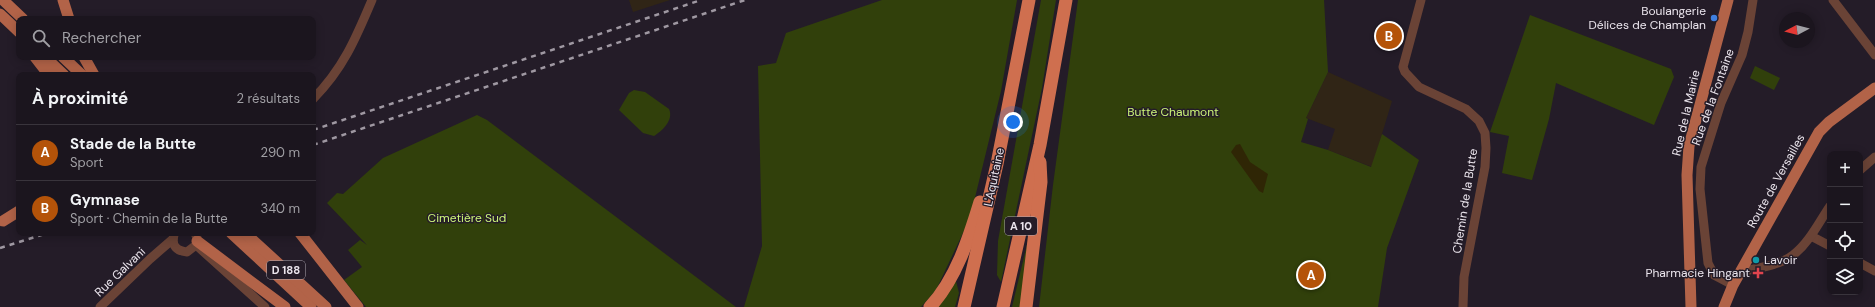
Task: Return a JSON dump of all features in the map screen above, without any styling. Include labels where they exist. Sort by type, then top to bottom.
[{"type":"highway","name":"L'Aquitaine","points":[[964,307],[997,164],[1029,0]]},
{"type":"highway","name":"A 10","points":[[1003,307],[1040,145],[1066,0]]},
{"type":"highway","points":[[1027,307],[1041,182],[1040,145]]},
{"type":"highway","points":[[930,307],[948,280],[961,256],[973,226],[985,183],[997,164]]},
{"type":"main road","points":[[3,0],[20,16]]},
{"type":"main road","points":[[63,0],[68,16]]},
{"type":"main road","name":"Rue de la Mairie","points":[[1691,307],[1687,175],[1690,146],[1728,0]]},
{"type":"main road","points":[[0,14],[16,29]]},
{"type":"main road","points":[[38,60],[48,72]]},
{"type":"main road","points":[[48,60],[61,72]]},
{"type":"main road","points":[[66,60],[79,72]]},
{"type":"main road","points":[[86,60],[92,72]]},
{"type":"main road","name":"Route de Versailles","points":[[1724,307],[1740,272],[1819,132],[1829,122],[1875,88]]},
{"type":"main road","points":[[2,222],[16,213]]},
{"type":"main road","name":"D 188","points":[[234,236],[311,307]]},
{"type":"main road","name":"D 188","points":[[248,236],[326,307]]},
{"type":"main road","points":[[302,236],[358,307]]},
{"type":"main road","points":[[195,242],[285,307]]},
{"type":"street","points":[[316,96],[328,84],[353,46],[372,0]]},
{"type":"street","name":"Chemin de la Butte","points":[[1421,0],[1403,67],[1405,72],[1419,87],[1466,109],[1479,121],[1485,134],[1486,148],[1484,167],[1464,277],[1463,307]]},
{"type":"street","name":"Rue de la Fontaine","points":[[1733,286],[1714,275],[1708,263],[1700,189],[1701,167],[1721,102],[1742,55],[1748,32],[1753,0]]},
{"type":"street","points":[[1833,0],[1875,55]]},
{"type":"street","points":[[1863,167],[1875,157]]},
{"type":"street","points":[[1740,272],[1786,259],[1801,248],[1811,236],[1827,211]]},
{"type":"street","points":[[2,222],[16,218]]},
{"type":"street","points":[[174,236],[173,243],[178,250]]},
{"type":"street","name":"Rue Galvani","points":[[100,307],[174,236]]},
{"type":"street","points":[[1811,236],[1827,244]]},
{"type":"street","points":[[195,242],[211,260],[265,307]]},
{"type":"street","name":"Rue Galvani","points":[[156,254],[178,250],[187,252],[195,242]]},
{"type":"street","points":[[1863,265],[1875,271]]},
{"type":"shaded area","points":[[629,0],[670,0],[633,12]]},
{"type":"shaded area","points":[[1328,72],[1392,101],[1372,167],[1328,150],[1335,129],[1306,118]]},
{"type":"green space","points":[[882,0],[1017,0],[1001,91],[970,218],[936,290],[921,307],[744,307],[762,246],[758,66],[776,63],[786,33]]},
{"type":"green space","points":[[1041,0],[1056,0],[1042,88],[1001,282],[997,275],[998,241]]},
{"type":"green space","name":"Butte Chaumont","points":[[1078,0],[1324,0],[1328,72],[1306,118],[1308,119],[1301,142],[1328,150],[1371,167],[1382,134],[1419,160],[1387,248],[1378,307],[1039,307],[1053,185]]},
{"type":"green space","points":[[1530,15],[1671,69],[1674,77],[1654,125],[1556,83],[1549,119],[1532,180],[1502,173],[1509,136],[1490,132]]},
{"type":"green space","points":[[1755,66],[1780,78],[1774,90],[1750,78]]},
{"type":"green space","points":[[634,90],[645,92],[669,109],[669,121],[664,128],[654,136],[643,133],[619,110],[629,93]]},
{"type":"green space","name":"Cimetière Sud","points":[[477,115],[487,120],[736,307],[366,307],[344,280],[362,267],[348,250],[360,240],[367,245],[327,203],[337,193],[343,194],[383,158]]},
{"type":"green space","points":[[1030,232],[1023,307],[1012,307]]},
{"type":"green space","points":[[956,281],[959,293],[955,307],[937,307]]},
{"type":"sand","points":[[1240,144],[1250,162],[1268,174],[1263,193],[1259,191],[1231,152],[1236,145]]},
{"type":"railway","points":[[316,129],[701,0]]},
{"type":"railway","points":[[316,144],[745,0]]},
{"type":"railway","points":[[0,248],[38,236]]},
{"type":"place","name":"Boulangerie Délices de Champlan","points":[[1714,18]]},
{"type":"place","name":"Gymnase","points":[[1389,36]]},
{"type":"place","name":"Lavoir","points":[[1756,260]]},
{"type":"place","name":"Pharmacie Hingant","points":[[1758,273]]},
{"type":"place","name":"Stade de la Butte","points":[[1311,275]]}]
